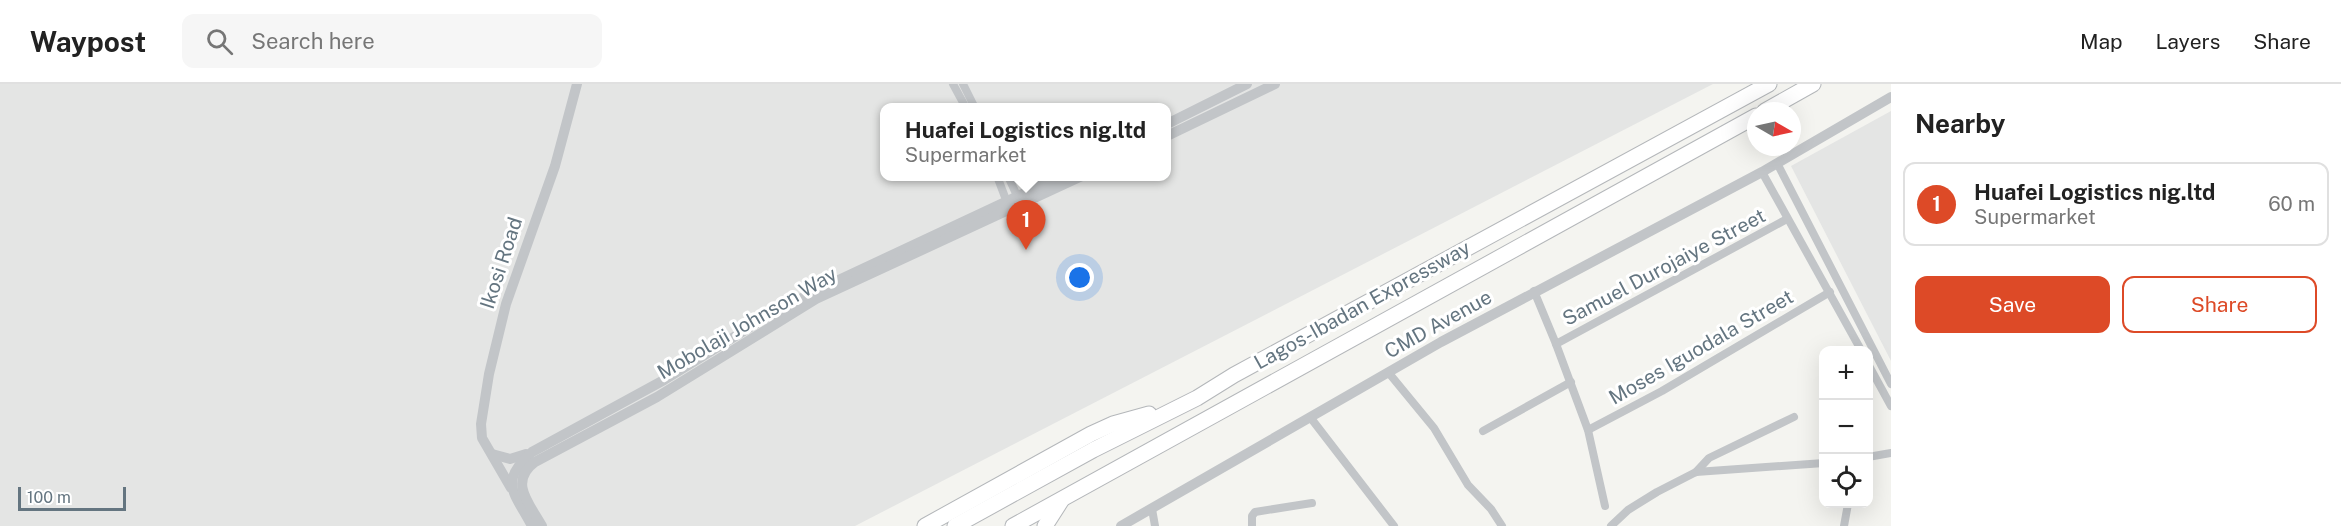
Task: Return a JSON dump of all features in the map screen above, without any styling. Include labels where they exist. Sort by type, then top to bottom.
[{"type":"highway","name":"Lagos-Ibadan Expressway","points":[[955,526],[1769,84]]},
{"type":"highway","points":[[1781,102],[1813,84]]},
{"type":"highway","name":"Lagos-Ibadan Expressway","points":[[1013,526],[1747,121]]},
{"type":"highway","points":[[925,526],[1113,424],[1176,408],[1193,426]]},
{"type":"highway","points":[[1045,526],[1058,504],[1069,494]]},
{"type":"street","name":"Ikosi Road","points":[[514,485],[482,438],[481,424],[498,334],[524,251],[555,166],[577,84]]},
{"type":"street","points":[[953,84],[963,103]]},
{"type":"street","points":[[963,84],[972,103]]},
{"type":"street","points":[[1171,122],[1247,84]]},
{"type":"street","points":[[1171,134],[1275,84]]},
{"type":"street","name":"CMD Avenue","points":[[1121,526],[1388,372],[1534,291],[1762,172],[1891,97]]},
{"type":"street","points":[[1777,163],[1891,384]]},
{"type":"street","points":[[1762,172],[1858,346]]},
{"type":"street","points":[[999,181],[1009,207]]},
{"type":"street","points":[[1010,181],[1020,202]]},
{"type":"street","name":"Mobolaji Johnson Way","points":[[1020,202],[1054,181]]},
{"type":"street","name":"Mobolaji Johnson Way","points":[[518,464],[532,452],[664,380],[760,321],[813,292],[1073,181]]},
{"type":"street","name":"Mobolaji Johnson Way","points":[[518,464],[545,456],[665,392],[816,299],[1009,207]]},
{"type":"street","name":"Samuel Durojaiye Street","points":[[1556,344],[1787,219]]},
{"type":"street","points":[[1534,291],[1588,430],[1605,506]]},
{"type":"street","name":"Moses Iguodala Street","points":[[1588,430],[1662,391],[1830,292]]},
{"type":"street","points":[[1388,372],[1434,428],[1468,485],[1491,509],[1502,526]]},
{"type":"street","points":[[1873,372],[1891,406]]},
{"type":"street","points":[[1483,431],[1571,382]]},
{"type":"street","points":[[1310,417],[1394,526]]},
{"type":"street","points":[[1611,526],[1628,510],[1650,496],[1696,472],[1709,458],[1794,417]]},
{"type":"street","points":[[1873,456],[1891,453]]},
{"type":"street","points":[[492,454],[518,464],[522,476],[514,485]]},
{"type":"street","points":[[1696,472],[1819,463]]},
{"type":"street","points":[[514,485],[516,498],[532,526]]},
{"type":"street","points":[[514,485],[525,496],[542,526]]},
{"type":"street","points":[[1252,526],[1252,516],[1255,512],[1312,503]]},
{"type":"street","points":[[1152,508],[1155,526]]},
{"type":"street","points":[[1844,526],[1847,508]]},
{"type":"shaded area","points":[[0,84],[1713,84],[855,526],[0,526]]},
{"type":"shaded area","points":[[1891,111],[1891,361],[1791,166]]},
{"type":"place","name":"Huafei Logistics nig.ltd","points":[[1026,250]]}]
